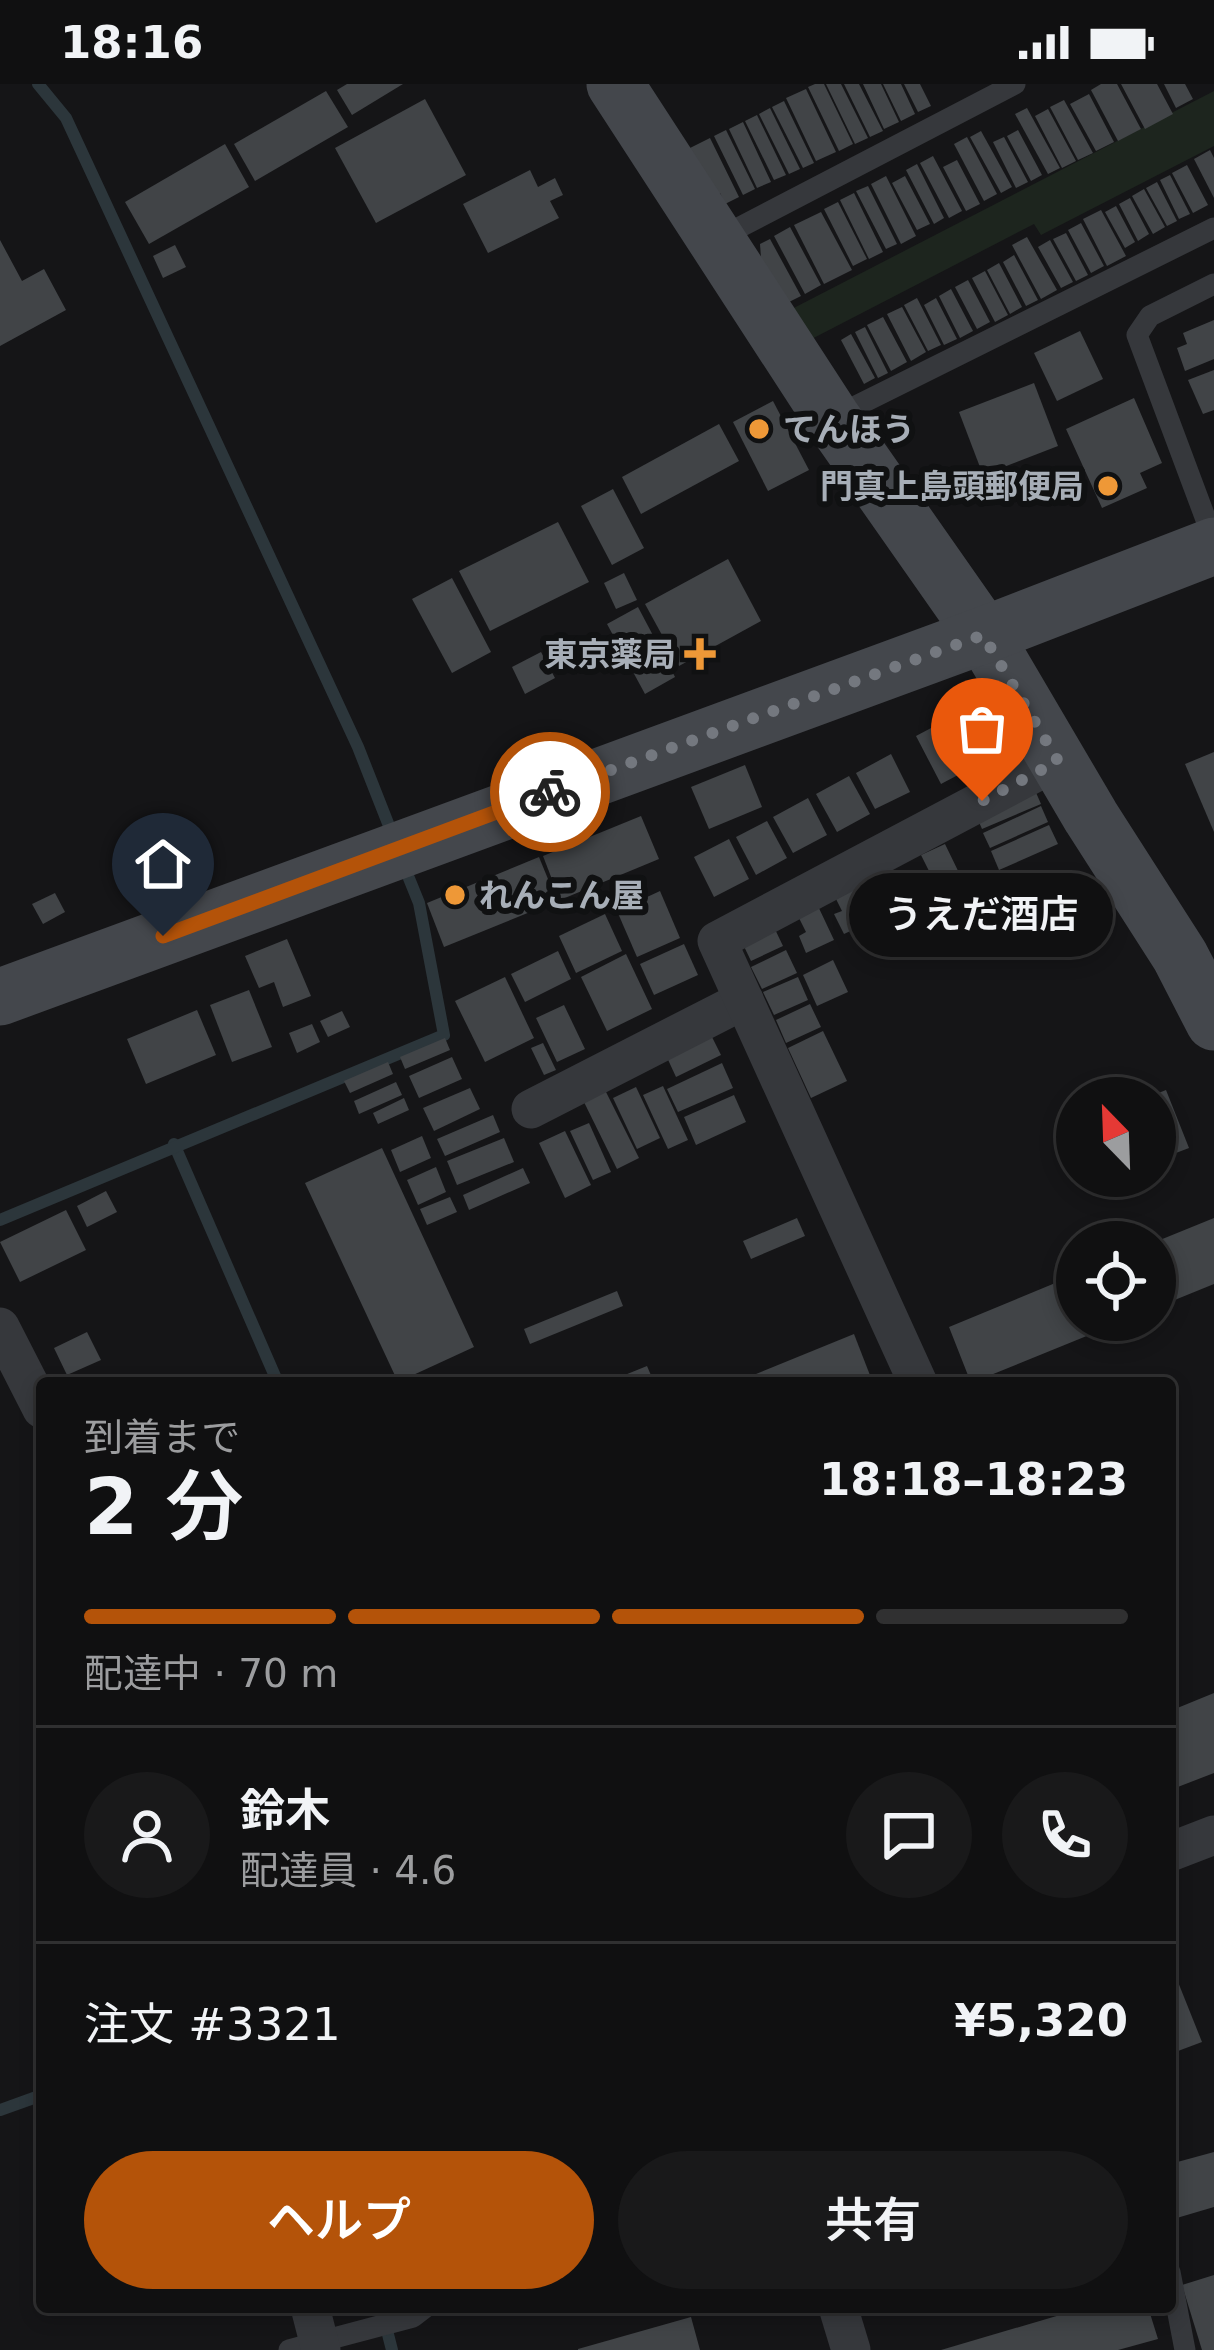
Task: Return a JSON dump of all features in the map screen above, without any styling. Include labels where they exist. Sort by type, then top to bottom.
[{"type":"street","points":[[615,84],[832,418],[983,635],[1180,956],[1214,1022]]},
{"type":"street","points":[[0,997],[983,635],[1214,544]]},
{"type":"street","points":[[915,1377],[717,941],[1058,761]]},
{"type":"street","points":[[531,1109],[744,1000]]},
{"type":"street","points":[[0,1327],[36,1397]]},
{"type":"street","points":[[1176,1850],[1214,1835]]},
{"type":"street","points":[[840,2313],[851,2350]]},
{"type":"lane","points":[[716,240],[1015,84]]},
{"type":"lane","points":[[832,418],[1214,228]]},
{"type":"lane","points":[[1214,284],[1150,316],[1137,335],[1214,544]]},
{"type":"lane","points":[[1176,2303],[1185,2350]]},
{"type":"lane","points":[[310,2337],[374,2327],[416,2313]]},
{"type":"shaded area","points":[[1214,91],[1214,146],[1041,235],[1034,224],[802,344],[786,312]]},
{"type":"building","points":[[347,84],[403,84],[352,115],[337,90]]},
{"type":"building","points":[[824,84],[853,144],[839,151],[808,87]]},
{"type":"building","points":[[826,84],[841,84],[868,138],[855,144]]},
{"type":"building","points":[[844,84],[859,84],[883,131],[870,137]]},
{"type":"building","points":[[863,84],[881,84],[899,122],[884,129]]},
{"type":"building","points":[[883,84],[901,84],[915,114],[901,121]]},
{"type":"building","points":[[904,84],[920,84],[931,106],[918,112]]},
{"type":"building","points":[[1117,84],[1141,129],[1118,141],[1091,90]]},
{"type":"building","points":[[1121,84],[1157,84],[1173,114],[1145,129]]},
{"type":"building","points":[[1164,84],[1185,84],[1193,99],[1176,108]]},
{"type":"building","points":[[806,89],[836,152],[816,161],[786,98]]},
{"type":"building","points":[[326,91],[348,127],[255,181],[234,144]]},
{"type":"building","points":[[1089,94],[1114,142],[1096,151],[1070,104]]},
{"type":"building","points":[[425,99],[466,175],[376,223],[335,148]]},
{"type":"building","points":[[1064,100],[1093,153],[1078,160],[1050,107]]},
{"type":"building","points":[[784,101],[814,163],[803,168],[772,107]]},
{"type":"building","points":[[770,108],[800,169],[789,174],[759,114]]},
{"type":"building","points":[[1027,108],[1060,168],[1048,174],[1015,114]]},
{"type":"building","points":[[1048,109],[1076,161],[1062,168],[1035,116]]},
{"type":"building","points":[[757,115],[786,175],[774,180],[745,121]]},
{"type":"building","points":[[743,122],[771,182],[757,188],[729,129]]},
{"type":"building","points":[[726,130],[755,189],[743,195],[714,136]]},
{"type":"building","points":[[1018,130],[1042,175],[1031,181],[1007,136]]},
{"type":"building","points":[[981,131],[1012,187],[1001,193],[970,137]]},
{"type":"building","points":[[967,137],[997,194],[984,201],[954,144]]},
{"type":"building","points":[[1004,137],[1028,182],[1016,188],[993,142]]},
{"type":"building","points":[[710,138],[739,197],[725,204],[720,193],[709,198],[686,150]]},
{"type":"building","points":[[225,144],[249,187],[149,244],[125,202]]},
{"type":"building","points":[[1210,150],[1214,158],[1214,198],[1194,159]]},
{"type":"building","points":[[933,156],[962,211],[949,218],[920,163]]},
{"type":"building","points":[[957,160],[980,204],[966,211],[943,167]]},
{"type":"building","points":[[917,164],[944,218],[934,224],[906,170]]},
{"type":"building","points":[[1187,165],[1208,205],[1193,213],[1172,173]]},
{"type":"building","points":[[530,170],[538,187],[555,178],[563,195],[550,201],[559,218],[488,253],[463,204]]},
{"type":"building","points":[[1170,175],[1190,214],[1179,219],[1160,180]]},
{"type":"building","points":[[886,176],[916,236],[901,244],[871,184]]},
{"type":"building","points":[[905,176],[930,224],[917,230],[892,183]]},
{"type":"building","points":[[1157,182],[1177,221],[1167,226],[1146,188]]},
{"type":"building","points":[[868,186],[897,244],[886,249],[856,191]]},
{"type":"building","points":[[1144,189],[1165,227],[1153,234],[1132,196]]},
{"type":"building","points":[[854,193],[883,252],[869,259],[840,200]]},
{"type":"building","points":[[1130,198],[1149,234],[1138,241],[1119,204]]},
{"type":"building","points":[[838,202],[867,259],[853,266],[824,209]]},
{"type":"building","points":[[1116,206],[1135,242],[1125,248],[1105,212]]},
{"type":"building","points":[[1101,210],[1126,256],[1107,266],[1083,219]]},
{"type":"building","points":[[821,212],[852,270],[824,284],[794,225]]},
{"type":"building","points":[[1081,223],[1104,266],[1091,273],[1068,230]]},
{"type":"building","points":[[790,227],[821,285],[805,294],[774,236]]},
{"type":"building","points":[[1066,233],[1088,275],[1076,281],[1053,239]]},
{"type":"building","points":[[1027,237],[1057,290],[1041,299],[1012,245]]},
{"type":"building","points":[[770,239],[801,296],[781,306],[762,271],[760,244]]},
{"type":"building","points":[[0,240],[22,281],[44,269],[66,310],[0,346]]},
{"type":"building","points":[[1050,240],[1073,282],[1061,288],[1038,247]]},
{"type":"building","points":[[175,245],[186,267],[163,278],[153,256]]},
{"type":"building","points":[[1014,255],[1038,300],[1026,306],[1003,262]]},
{"type":"building","points":[[999,263],[1022,307],[1010,314],[987,270]]},
{"type":"building","points":[[985,271],[1008,315],[995,322],[972,278]]},
{"type":"building","points":[[968,280],[990,322],[977,329],[955,287]]},
{"type":"building","points":[[951,289],[973,331],[960,338],[939,296]]},
{"type":"building","points":[[917,298],[941,345],[928,351],[904,305]]},
{"type":"building","points":[[936,298],[957,339],[944,345],[924,305]]},
{"type":"building","points":[[902,307],[926,352],[911,361],[887,314]]},
{"type":"building","points":[[883,317],[907,362],[891,371],[867,325]]},
{"type":"building","points":[[1214,320],[1214,359],[1185,371],[1177,348],[1187,344],[1183,333]]},
{"type":"building","points":[[865,327],[888,373],[878,378],[855,332]]},
{"type":"building","points":[[1080,331],[1103,379],[1057,401],[1034,353]]},
{"type":"building","points":[[851,334],[875,378],[864,384],[841,340]]},
{"type":"building","points":[[1214,370],[1214,410],[1203,414],[1188,380]]},
{"type":"building","points":[[1034,383],[1058,446],[983,475],[959,412]]},
{"type":"building","points":[[1134,398],[1162,463],[1140,473],[1147,488],[1102,508],[1066,429]]},
{"type":"building","points":[[773,401],[809,470],[768,491],[733,422]]},
{"type":"building","points":[[719,424],[739,461],[641,514],[622,477]]},
{"type":"building","points":[[613,489],[644,548],[612,565],[581,506]]},
{"type":"building","points":[[558,522],[589,582],[490,631],[459,571]]},
{"type":"building","points":[[728,559],[761,621],[679,666],[645,604]]},
{"type":"building","points":[[624,573],[637,600],[616,609],[604,583]]},
{"type":"building","points":[[452,578],[491,652],[452,673],[412,599]]},
{"type":"building","points":[[638,607],[675,677],[645,694],[607,624]]},
{"type":"building","points":[[541,652],[555,678],[525,694],[512,667]]},
{"type":"building","points":[[965,710],[990,758],[941,784],[916,736]]},
{"type":"building","points":[[1214,752],[1214,832],[1185,764]]},
{"type":"building","points":[[891,754],[910,792],[875,809],[856,773]]},
{"type":"building","points":[[745,765],[762,807],[709,829],[691,787]]},
{"type":"building","points":[[849,776],[870,814],[837,832],[816,794]]},
{"type":"building","points":[[1034,788],[1041,804],[982,829],[975,813]]},
{"type":"building","points":[[808,798],[827,835],[793,853],[773,817]]},
{"type":"building","points":[[1041,806],[1048,822],[990,848],[983,833]]},
{"type":"building","points":[[641,816],[659,859],[560,900],[543,856]]},
{"type":"building","points":[[767,821],[787,858],[756,875],[736,837]]},
{"type":"building","points":[[1049,825],[1058,844],[999,870],[991,851]]},
{"type":"building","points":[[729,839],[749,879],[714,897],[694,857]]},
{"type":"building","points":[[945,844],[962,879],[933,894],[922,874],[929,871],[921,855]]},
{"type":"building","points":[[539,857],[557,901],[444,947],[427,903]]},
{"type":"building","points":[[859,883],[876,919],[844,934],[834,914],[842,911],[834,895]]},
{"type":"building","points":[[660,891],[680,938],[637,957],[617,911]]},
{"type":"building","points":[[55,893],[65,912],[43,924],[32,904]]},
{"type":"building","points":[[817,904],[834,940],[806,953],[799,936],[806,932],[797,914]]},
{"type":"building","points":[[605,914],[622,951],[576,973],[559,936]]},
{"type":"building","points":[[772,923],[783,946],[751,961],[740,938]]},
{"type":"building","points":[[287,939],[311,996],[283,1007],[274,982],[259,988],[245,956]]},
{"type":"building","points":[[684,944],[698,975],[654,995],[640,964]]},
{"type":"building","points":[[786,950],[797,973],[762,989],[751,967]]},
{"type":"building","points":[[558,951],[571,979],[525,1002],[511,974]]},
{"type":"building","points":[[626,954],[652,1009],[607,1031],[581,977]]},
{"type":"building","points":[[833,960],[848,992],[817,1006],[803,975]]},
{"type":"building","points":[[505,977],[534,1038],[485,1062],[455,1001]]},
{"type":"building","points":[[798,977],[808,1000],[774,1015],[763,992]]},
{"type":"building","points":[[249,990],[272,1047],[232,1062],[210,1005]]},
{"type":"building","points":[[810,1004],[821,1027],[786,1043],[776,1020]]},
{"type":"building","points":[[564,1005],[585,1049],[557,1062],[536,1018]]},
{"type":"building","points":[[197,1010],[216,1055],[146,1084],[127,1039]]},
{"type":"building","points":[[342,1011],[350,1027],[328,1037],[320,1021]]},
{"type":"building","points":[[312,1024],[320,1042],[297,1053],[289,1033]]},
{"type":"building","points":[[708,1029],[721,1055],[676,1077],[664,1051]]},
{"type":"building","points":[[823,1031],[847,1081],[811,1098],[788,1048]]},
{"type":"building","points":[[445,1038],[450,1050],[405,1069],[400,1057]]},
{"type":"building","points":[[543,1043],[556,1070],[544,1075],[531,1048]]},
{"type":"building","points":[[452,1057],[462,1079],[419,1098],[409,1076]]},
{"type":"building","points":[[388,1062],[393,1074],[350,1093],[344,1081]]},
{"type":"building","points":[[722,1063],[733,1088],[678,1112],[667,1089]]},
{"type":"building","points":[[396,1082],[402,1095],[359,1114],[354,1101]]},
{"type":"building","points":[[602,1084],[639,1158],[617,1169],[580,1094]]},
{"type":"building","points":[[663,1086],[688,1140],[668,1149],[643,1095]]},
{"type":"building","points":[[636,1087],[660,1138],[637,1149],[613,1098]]},
{"type":"building","points":[[470,1088],[480,1109],[434,1131],[423,1108]]},
{"type":"building","points":[[734,1095],[746,1122],[696,1145],[684,1117]]},
{"type":"building","points":[[404,1098],[409,1110],[378,1124],[373,1113]]},
{"type":"building","points":[[493,1115],[500,1132],[445,1156],[437,1139]]},
{"type":"building","points":[[1176,1115],[1189,1148],[1176,1153]]},
{"type":"building","points":[[589,1123],[611,1172],[593,1180],[570,1131]]},
{"type":"building","points":[[565,1131],[591,1185],[565,1198],[539,1143]]},
{"type":"building","points":[[422,1136],[431,1158],[400,1172],[391,1150]]},
{"type":"building","points":[[504,1138],[514,1162],[457,1185],[447,1161]]},
{"type":"building","points":[[382,1148],[474,1347],[409,1377],[396,1377],[305,1183]]},
{"type":"building","points":[[436,1167],[446,1192],[418,1205],[407,1180]]},
{"type":"building","points":[[523,1168],[530,1183],[469,1210],[463,1195]]},
{"type":"building","points":[[106,1191],[117,1212],[87,1227],[77,1206]]},
{"type":"building","points":[[450,1197],[457,1212],[427,1225],[420,1209]]},
{"type":"building","points":[[66,1210],[86,1250],[20,1282],[0,1242]]},
{"type":"building","points":[[797,1218],[805,1236],[751,1259],[743,1241]]},
{"type":"building","points":[[1214,1218],[1214,1284],[1176,1299],[1176,1233]]},
{"type":"building","points":[[1056,1283],[1056,1341],[1074,1341],[986,1377],[969,1377],[949,1327]]},
{"type":"building","points":[[617,1291],[623,1306],[530,1344],[524,1329]]},
{"type":"building","points":[[87,1332],[101,1360],[67,1375],[54,1348]]},
{"type":"building","points":[[854,1334],[871,1377],[749,1377]]},
{"type":"building","points":[[647,1366],[652,1377],[620,1377]]},
{"type":"building","points":[[1214,1693],[1214,1773],[1176,1788],[1176,1709]]},
{"type":"building","points":[[1176,1977],[1202,2042],[1176,2052]]},
{"type":"building","points":[[1214,2152],[1214,2207],[1176,2218],[1176,2162]]},
{"type":"building","points":[[1214,2275],[1214,2350],[1202,2350],[1182,2285]]},
{"type":"building","points":[[1067,2313],[1150,2313],[1158,2339],[1118,2350],[941,2350]]},
{"type":"building","points":[[691,2317],[700,2350],[578,2350],[578,2349]]},
{"type":"waterway","points":[[38,84],[66,118],[358,747],[393,836]]},
{"type":"waterway","points":[[0,1220],[444,1035],[419,903],[404,866]]},
{"type":"waterway","points":[[174,1144],[275,1377]]},
{"type":"waterway","points":[[0,2110],[36,2097]]},
{"type":"waterway","points":[[383,2313],[392,2350]]},
{"type":"way so far","points":[[550,792],[983,635],[1058,761],[982,801]]},
{"type":"place","name":"てんほう","points":[[759,429]]},
{"type":"place","name":"門真上島頭郵便局","points":[[1108,486]]},
{"type":"place","name":"東京薬局","points":[[700,654]]},
{"type":"place","name":"うえだ酒店","points":[[982,801]]},
{"type":"place","name":"れんこん屋","points":[[455,895]]},
{"type":"route","points":[[163,936],[550,792]]}]
